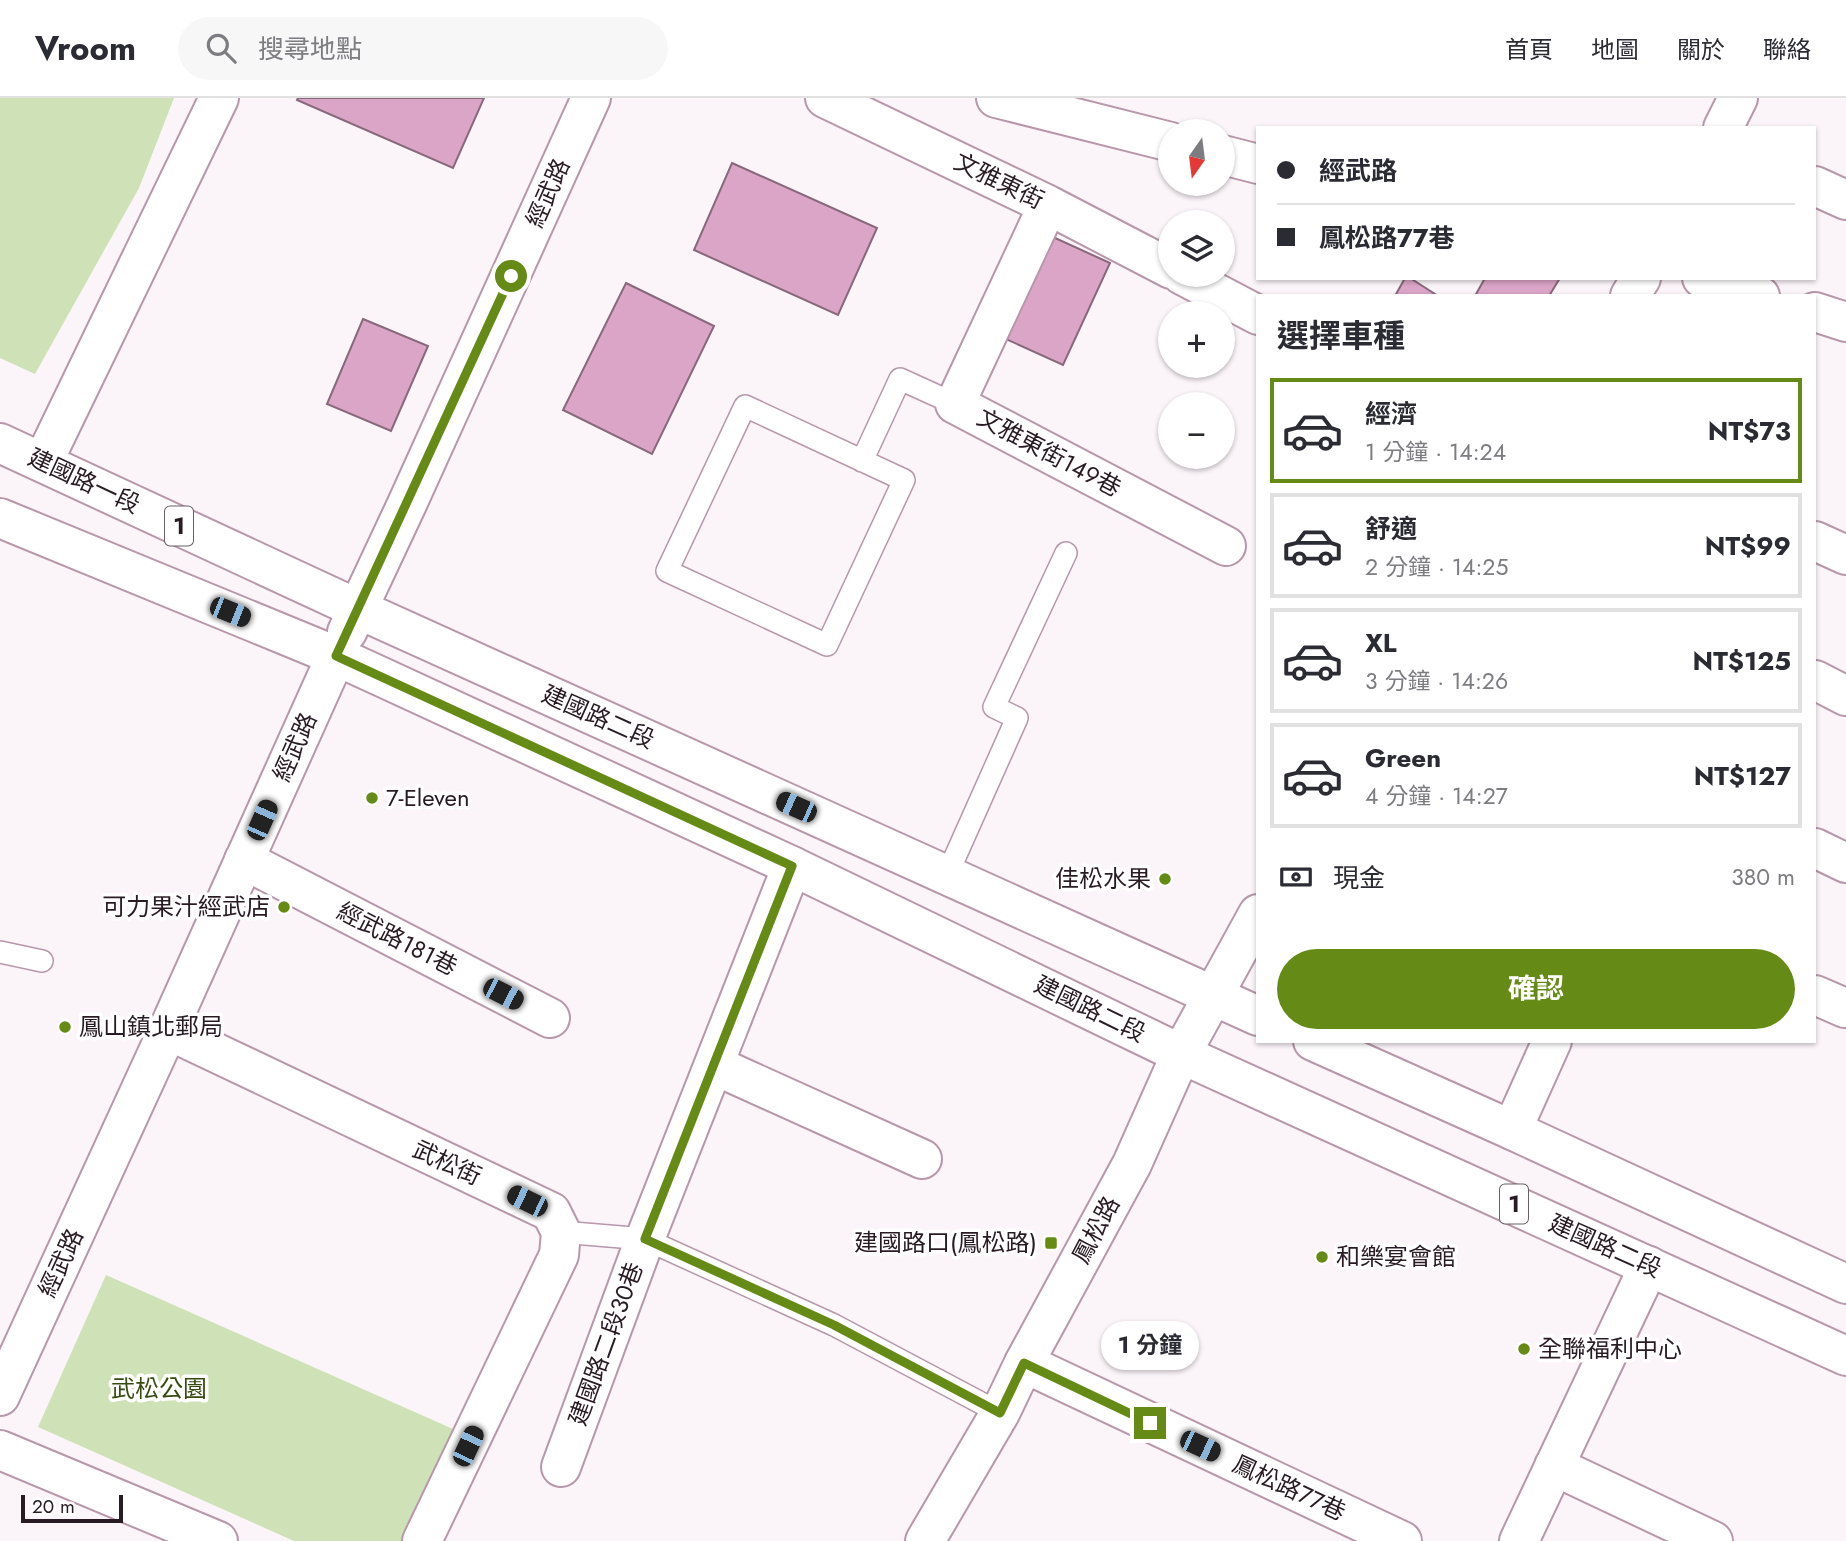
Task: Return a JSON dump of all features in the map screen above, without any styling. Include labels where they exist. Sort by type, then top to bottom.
[{"type":"street","points":[[43,462],[219,98]]},
{"type":"street","name":"經武路","points":[[0,1396],[591,98]]},
{"type":"street","name":"文雅東街","points":[[825,98],[1048,205],[1158,262]]},
{"type":"street","points":[[996,98],[1158,139]]},
{"type":"street","points":[[1724,126],[1738,98]]},
{"type":"street","points":[[1236,158],[1256,163]]},
{"type":"street","points":[[1816,186],[1846,200]]},
{"type":"street","name":"文雅東街149巷","points":[[1048,205],[955,404],[1226,546]]},
{"type":"street","points":[[1708,280],[1754,294]]},
{"type":"street","points":[[1205,287],[1256,314]]},
{"type":"street","points":[[1816,312],[1846,322]]},
{"type":"street","name":"建國路一段","points":[[0,443],[358,609]]},
{"type":"street","name":"1","points":[[0,518],[336,656]]},
{"type":"street","points":[[1816,541],[1846,555]]},
{"type":"street","name":"建國路二段","points":[[358,609],[1256,1015]]},
{"type":"street","name":"建國路二段","points":[[336,656],[792,866],[1181,1054],[1846,1356]]},
{"type":"street","points":[[1816,681],[1846,696]]},
{"type":"street","points":[[1816,848],[1846,863]]},
{"type":"street","name":"經武路181巷","points":[[244,860],[550,1018]]},
{"type":"street","name":"建國路二段30巷","points":[[561,1467],[645,1239],[792,866]]},
{"type":"street","name":"鳳松路","points":[[925,1541],[1000,1413],[1024,1363],[1132,1164],[1181,1054],[1256,918]]},
{"type":"street","name":"武松街","points":[[168,1030],[551,1212],[561,1232]]},
{"type":"street","points":[[1317,1043],[1846,1283]]},
{"type":"street","points":[[1512,1130],[1551,1043]]},
{"type":"street","points":[[714,1065],[922,1159]]},
{"type":"street","points":[[422,1541],[559,1255],[561,1232]]},
{"type":"street","points":[[1519,1541],[1649,1266]]},
{"type":"street","name":"鳳松路77巷","points":[[1024,1363],[1402,1541]]},
{"type":"street","points":[[0,1450],[218,1541]]},
{"type":"street","points":[[1554,1466],[1713,1541]]},
{"type":"lane","points":[[862,461],[900,379],[955,404]]},
{"type":"lane","points":[[745,406],[862,461],[904,480],[827,645],[667,571],[745,406]]},
{"type":"lane","points":[[947,875],[1017,718],[994,707],[1066,553]]},
{"type":"lane","points":[[0,952],[41,961]]},
{"type":"lane","points":[[561,1232],[645,1239],[834,1325],[1000,1413]]},
{"type":"green space","points":[[0,98],[174,98],[139,188],[35,374],[0,358]]},
{"type":"green space","name":"武松公園","points":[[106,1275],[453,1429],[402,1541],[294,1541],[38,1427]]},
{"type":"building","points":[[484,98],[453,168],[297,100]]},
{"type":"building","points":[[732,163],[877,228],[838,315],[694,250]]},
{"type":"building","points":[[1031,227],[1110,263],[1063,365],[984,329]]},
{"type":"building","points":[[1404,280],[1413,280],[1435,294],[1396,294]]},
{"type":"building","points":[[1484,280],[1559,280],[1550,294],[1476,294]]},
{"type":"building","points":[[626,283],[714,326],[652,454],[563,410]]},
{"type":"building","points":[[363,319],[428,346],[391,431],[327,404]]},
{"type":"place","name":"7-Eleven","points":[[372,798]]},
{"type":"place","name":"佳松水果","points":[[1165,879]]},
{"type":"place","name":"可力果汁經武店","points":[[284,907]]},
{"type":"place","name":"鳳山鎮北郵局","points":[[65,1027]]},
{"type":"place","name":"建國路口(鳳松路)","points":[[1051,1243]]},
{"type":"place","name":"和樂宴會館","points":[[1322,1257]]},
{"type":"place","name":"全聯福利中心","points":[[1524,1349]]},
{"type":"route","points":[[511,276],[336,656],[792,866],[645,1239],[834,1325],[1000,1413],[1024,1363],[1150,1423]]}]
